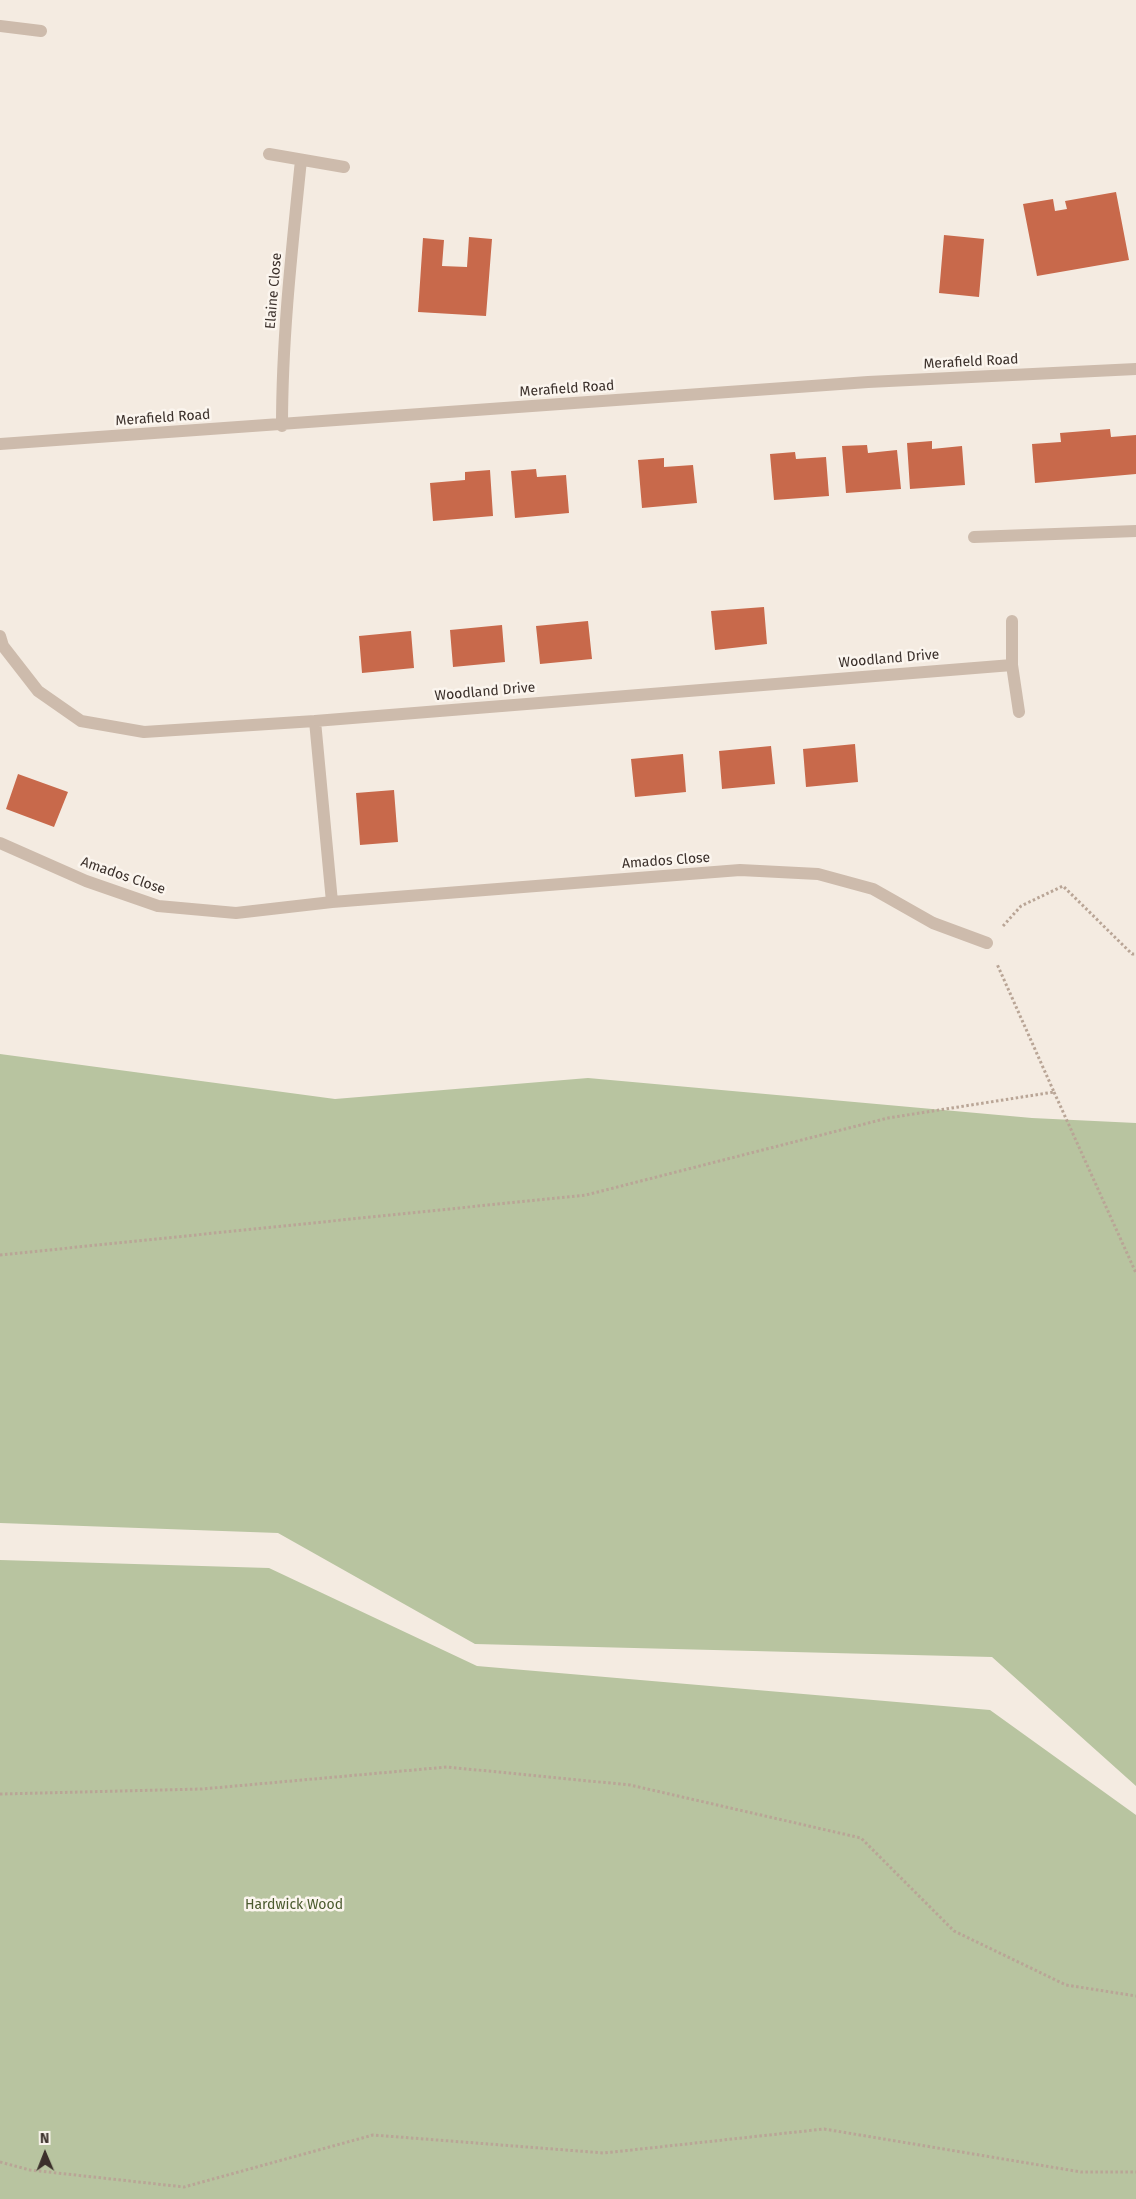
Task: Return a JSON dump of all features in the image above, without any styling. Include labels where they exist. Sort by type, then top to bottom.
[{"type":"street","points":[[0,26],[41,31]]},
{"type":"street","points":[[270,154],[344,167]]},
{"type":"street","name":"Elaine Close","points":[[282,426],[282,377],[287,303],[301,160]]},
{"type":"street","name":"Merafield Road","points":[[0,444],[282,426],[868,382],[1136,369]]},
{"type":"street","points":[[974,537],[1136,531]]},
{"type":"street","points":[[1012,621],[1012,665],[1019,712]]},
{"type":"street","name":"Woodland Drive","points":[[0,636],[3,646],[38,691],[81,721],[144,732],[314,721],[1012,665]]},
{"type":"street","points":[[314,721],[332,902]]},
{"type":"street","name":"Amados Close","points":[[0,843],[86,881],[158,906],[236,913],[332,902],[740,870],[818,874],[873,888],[933,923],[987,943]]},
{"type":"path","points":[[1136,954],[1132,954],[1063,886],[1021,906],[987,943],[1136,1273]]},
{"type":"path","points":[[0,1255],[586,1195],[888,1118],[1054,1092]]},
{"type":"path","points":[[0,1794],[202,1789],[448,1767],[630,1785],[861,1838],[954,1931],[1066,1986],[1136,1996]]},
{"type":"path","points":[[0,2162],[30,2170],[184,2188],[373,2135],[604,2153],[824,2128],[1081,2172],[1136,2172]]},
{"type":"green space","points":[[0,1054],[335,1099],[588,1078],[1032,1118],[1136,1123],[1136,1786],[992,1657],[475,1644],[278,1533],[0,1523]]},
{"type":"green space","name":"Hardwick Wood","points":[[0,1560],[269,1568],[477,1666],[990,1710],[1136,1815],[1136,2199],[0,2199]]},
{"type":"building","points":[[1116,192],[1129,260],[1037,276],[1023,204],[1053,199],[1055,211],[1067,209],[1065,201]]},
{"type":"building","points":[[944,235],[984,239],[979,297],[939,293]]},
{"type":"building","points":[[469,237],[492,239],[486,316],[418,312],[423,238],[444,240],[442,266],[467,267]]},
{"type":"building","points":[[1110,429],[1111,437],[1136,435],[1136,474],[1035,483],[1032,444],[1061,442],[1060,433]]},
{"type":"building","points":[[932,441],[932,449],[962,446],[965,485],[910,489],[907,443]]},
{"type":"building","points":[[867,445],[868,453],[897,450],[901,489],[846,493],[842,446]]},
{"type":"building","points":[[795,452],[796,459],[826,457],[829,496],[774,500],[770,454]]},
{"type":"building","points":[[664,458],[664,467],[693,465],[697,503],[642,508],[638,460]]},
{"type":"building","points":[[536,469],[537,477],[566,475],[569,513],[515,518],[511,471]]},
{"type":"building","points":[[490,470],[493,516],[433,521],[430,483],[465,480],[465,472]]},
{"type":"building","points":[[764,607],[767,644],[715,650],[711,611]]},
{"type":"building","points":[[588,621],[592,659],[540,664],[536,626]]},
{"type":"building","points":[[502,625],[505,662],[453,667],[450,630]]},
{"type":"building","points":[[411,631],[414,668],[362,673],[359,636]]},
{"type":"building","points":[[855,744],[858,782],[806,787],[803,749]]},
{"type":"building","points":[[771,746],[775,784],[722,789],[719,751]]},
{"type":"building","points":[[683,754],[686,792],[635,797],[631,759]]},
{"type":"building","points":[[18,774],[68,792],[54,827],[6,809]]},
{"type":"building","points":[[394,790],[398,842],[360,845],[356,793]]}]
